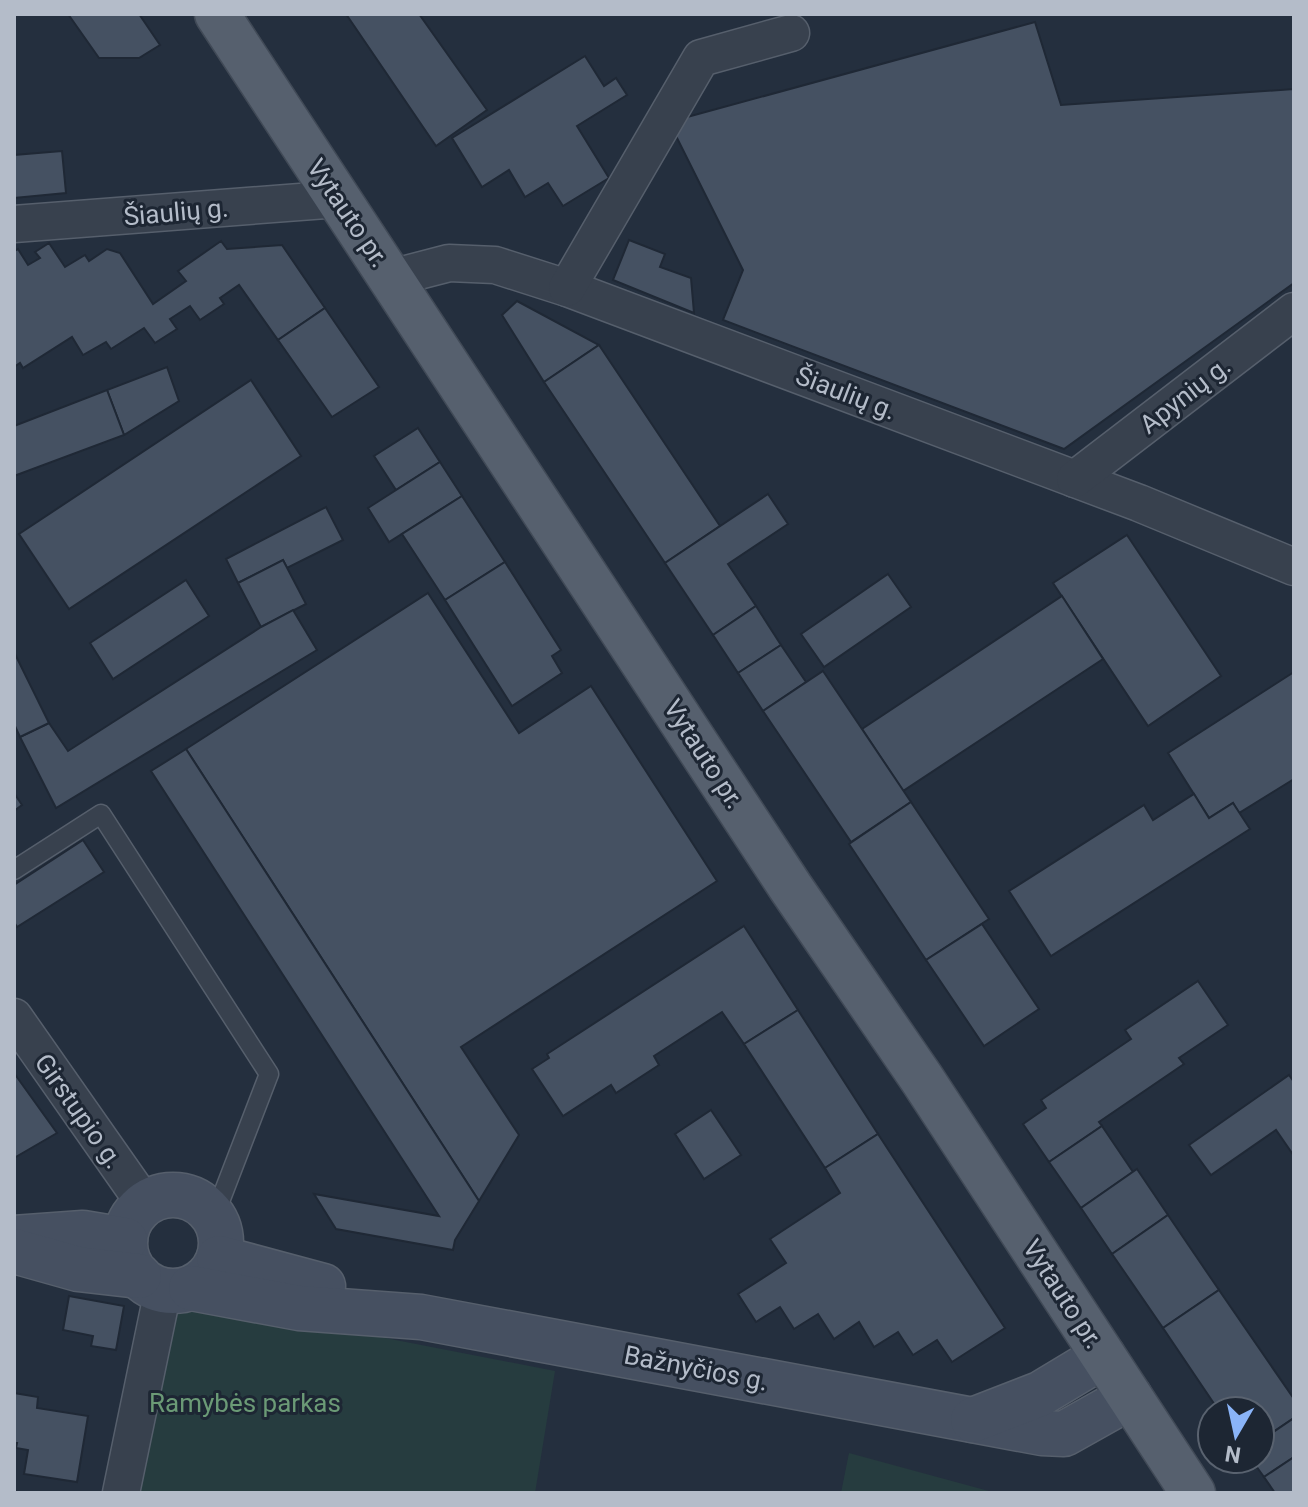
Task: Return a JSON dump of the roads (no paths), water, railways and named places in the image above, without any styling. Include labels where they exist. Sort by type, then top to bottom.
[{"type":"main road","name":"Vytauto pr.","points":[[217,14],[1193,1493]]},
{"type":"street","points":[[567,288],[701,58],[791,33]]},
{"type":"street","name":"Šiaulių g.","points":[[14,224],[339,199]]},
{"type":"street","name":"Šiaulių g.","points":[[391,278],[449,263],[495,265],[567,288],[1075,479],[1294,567]]},
{"type":"street","name":"Apynių g.","points":[[1075,479],[1294,311]]},
{"type":"street","name":"Girstupio g.","points":[[14,1017],[171,1253]]},
{"type":"street","name":"Bažnyčios g.","points":[[14,1238],[83,1233],[171,1253],[299,1308],[421,1317],[1042,1433],[1064,1434],[1130,1397]]},
{"type":"street","name":"Bažnyčios g.","points":[[14,1251],[64,1265]]},
{"type":"street","points":[[121,1493],[171,1253]]},
{"type":"street","name":"Bažnyčios g.","points":[[14,1278],[64,1265],[171,1253]]},
{"type":"street","points":[[971,1420],[1040,1394],[1103,1356]]},
{"type":"lane","points":[[14,870],[101,814],[269,1074],[171,1253]]},
{"type":"park label","name":"Ramybės parkas","points":[[245,1403]]}]
